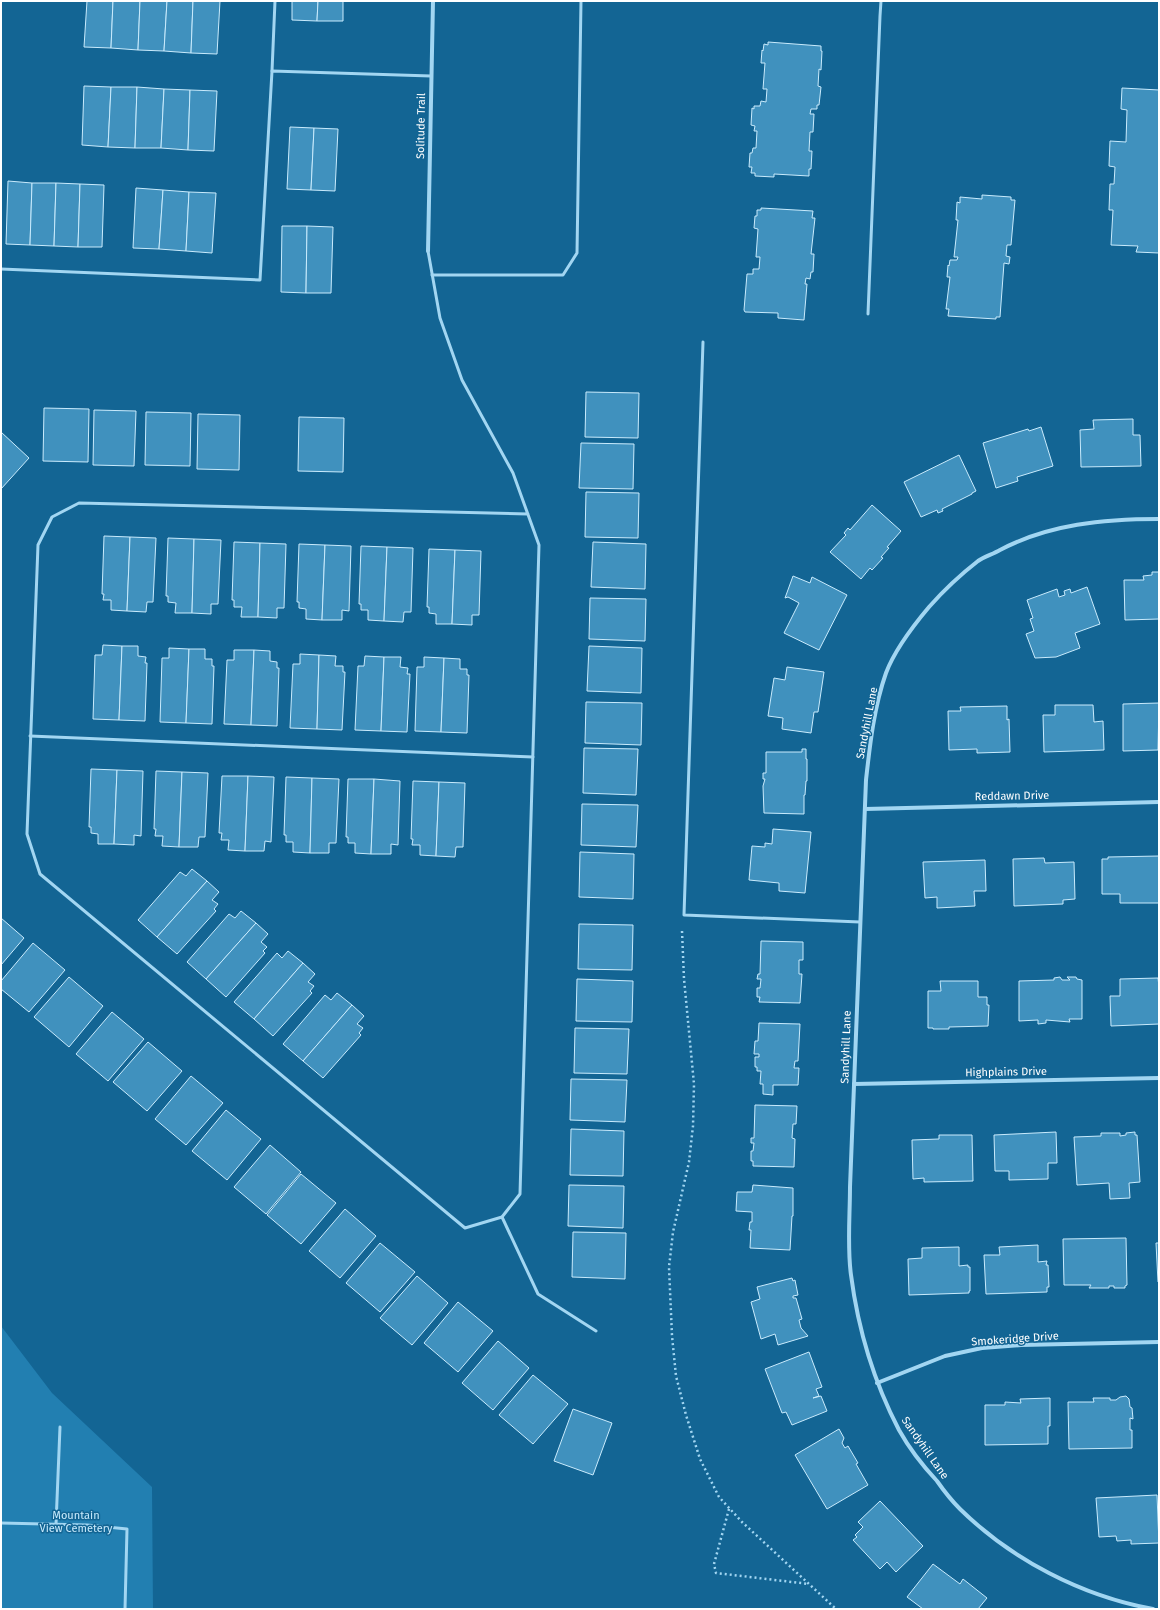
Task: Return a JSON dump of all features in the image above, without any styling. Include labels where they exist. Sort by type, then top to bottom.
[{"type":"street","name":"Solitude Trail","points":[[428,251],[433,1]]},
{"type":"street","name":"Sandyhill Lane","points":[[1153,1609],[1126,1604],[1079,1587],[1036,1567],[992,1537],[960,1508],[926,1469],[900,1431],[877,1382],[861,1333],[851,1273],[850,1187],[866,780],[877,708],[886,672],[917,621],[947,587],[979,560],[1012,543],[1048,531],[1090,522],[1124,519],[1159,519]]},
{"type":"street","name":"Reddawn Drive","points":[[865,809],[1159,802]]},
{"type":"street","name":"Highplains Drive","points":[[854,1084],[1159,1078]]},
{"type":"street","name":"Smokeridge Drive","points":[[877,1382],[946,1356],[982,1348],[1021,1345],[1159,1342]]},
{"type":"lane","points":[[1,269],[260,280],[272,71],[274,1]]},
{"type":"lane","points":[[432,276],[563,274],[577,253],[581,1]]},
{"type":"lane","points":[[868,314],[881,1]]},
{"type":"lane","points":[[272,71],[431,76]]},
{"type":"lane","points":[[428,251],[440,318],[462,380],[513,472],[528,514],[539,545],[520,1194],[502,1217],[465,1228],[40,874],[27,834],[38,546],[52,517],[79,503],[528,514]]},
{"type":"lane","points":[[703,342],[684,915],[860,922]]},
{"type":"lane","points":[[30,736],[533,757]]},
{"type":"lane","points":[[502,1217],[538,1294],[596,1331]]},
{"type":"lane","points":[[56,1524],[60,1428]]},
{"type":"lane","points":[[1,1523],[56,1524],[127,1529],[125,1609]]},
{"type":"path","points":[[684,915],[682,940],[684,979],[694,1084],[694,1105],[689,1162],[673,1232],[669,1267],[672,1336],[676,1376],[686,1415],[700,1459],[719,1497],[742,1522],[836,1609]]},
{"type":"path","points":[[730,1509],[714,1564],[716,1573],[809,1584]]},
{"type":"green space","name":"Mountain View Cemetery","points":[[1,1326],[52,1393],[152,1487],[153,1609],[1,1609]]},
{"type":"building","points":[[87,1],[113,1],[111,48],[84,47]]},
{"type":"building","points":[[113,1],[140,1],[138,50],[111,48]]},
{"type":"building","points":[[140,1],[167,1],[164,51],[138,50]]},
{"type":"building","points":[[167,1],[193,1],[191,53],[164,51]]},
{"type":"building","points":[[193,1],[220,1],[217,54],[191,53]]},
{"type":"building","points":[[292,1],[318,1],[317,21],[292,20]]},
{"type":"building","points":[[318,1],[343,1],[343,21],[317,21]]},
{"type":"building","points":[[768,42],[821,46],[821,70],[819,69],[818,86],[821,87],[819,105],[817,105],[817,109],[811,109],[810,114],[814,114],[813,132],[810,132],[809,151],[812,151],[809,176],[774,174],[774,177],[755,176],[755,173],[751,173],[752,167],[749,167],[750,153],[752,153],[753,148],[756,148],[757,131],[754,131],[755,126],[751,125],[752,108],[754,109],[754,106],[760,106],[761,101],[766,102],[767,89],[763,89],[765,63],[761,63],[764,44],[768,45]]},
{"type":"building","points":[[84,86],[111,87],[108,147],[82,145]]},
{"type":"building","points":[[111,87],[137,87],[135,148],[108,147]]},
{"type":"building","points":[[137,87],[164,89],[161,148],[135,148]]},
{"type":"building","points":[[1122,88],[1159,90],[1159,253],[1136,252],[1138,246],[1111,245],[1113,210],[1109,210],[1110,184],[1114,184],[1115,167],[1109,166],[1110,141],[1126,142],[1127,110],[1121,109]]},
{"type":"building","points":[[164,89],[190,90],[188,150],[161,148]]},
{"type":"building","points":[[190,90],[217,91],[214,151],[188,150]]},
{"type":"building","points":[[290,127],[314,128],[311,190],[287,189]]},
{"type":"building","points":[[314,128],[338,129],[335,191],[311,190]]},
{"type":"building","points":[[8,181],[32,183],[30,245],[6,244]]},
{"type":"building","points":[[32,183],[56,183],[54,246],[30,245]]},
{"type":"building","points":[[56,183],[80,184],[78,247],[54,246]]},
{"type":"building","points":[[80,184],[104,185],[102,247],[78,247]]},
{"type":"building","points":[[136,188],[163,190],[159,249],[133,248]]},
{"type":"building","points":[[163,190],[189,192],[186,251],[159,249]]},
{"type":"building","points":[[189,192],[216,193],[212,253],[186,251]]},
{"type":"building","points":[[982,195],[1011,197],[1011,200],[1015,200],[1011,245],[1007,245],[1006,256],[1010,257],[1009,264],[1004,263],[1000,317],[996,317],[996,319],[948,316],[949,309],[946,309],[950,277],[947,277],[948,265],[949,266],[950,260],[957,260],[958,257],[954,257],[958,220],[956,220],[957,202],[960,203],[960,197],[982,199]]},
{"type":"building","points":[[761,208],[813,211],[812,218],[815,218],[811,254],[814,254],[813,272],[811,272],[810,279],[806,278],[805,284],[807,284],[804,320],[778,318],[778,313],[745,312],[744,310],[747,274],[753,274],[753,269],[759,269],[760,257],[756,257],[758,229],[754,228],[757,210],[761,210]]},
{"type":"building","points":[[282,226],[307,226],[306,293],[281,292]]},
{"type":"building","points":[[307,226],[333,227],[331,293],[306,293]]},
{"type":"building","points":[[586,392],[639,393],[638,438],[585,437]]},
{"type":"building","points":[[44,408],[89,409],[88,462],[43,461]]},
{"type":"building","points":[[94,410],[136,411],[134,466],[93,465]]},
{"type":"building","points":[[146,412],[191,413],[190,466],[145,465]]},
{"type":"building","points":[[198,414],[240,415],[239,470],[197,469]]},
{"type":"building","points":[[299,417],[344,418],[343,472],[298,471]]},
{"type":"building","points":[[1133,419],[1133,435],[1140,435],[1141,466],[1081,467],[1080,430],[1094,429],[1093,420]]},
{"type":"building","points":[[1041,427],[1053,466],[1017,477],[1018,481],[996,488],[983,443],[1028,429],[1029,431]]},
{"type":"building","points":[[1,432],[29,458],[1,489]]},
{"type":"building","points":[[581,443],[634,444],[633,489],[579,488]]},
{"type":"building","points":[[959,455],[976,491],[942,509],[943,511],[938,513],[937,510],[921,517],[904,482]]},
{"type":"building","points":[[586,492],[639,493],[638,538],[585,537]]},
{"type":"building","points":[[872,505],[901,531],[887,547],[889,548],[881,557],[883,558],[872,570],[870,568],[861,579],[830,552],[846,535],[844,533],[848,528],[850,530]]},
{"type":"building","points":[[104,536],[130,537],[127,611],[111,610],[111,600],[103,600]]},
{"type":"building","points":[[130,537],[156,538],[153,602],[147,602],[146,612],[127,611]]},
{"type":"building","points":[[168,538],[194,539],[192,613],[175,613],[176,603],[168,602],[168,596],[166,596]]},
{"type":"building","points":[[194,539],[221,540],[218,604],[211,604],[211,614],[192,613]]},
{"type":"building","points":[[234,542],[260,543],[258,617],[241,617],[242,607],[234,607],[234,600],[232,600]]},
{"type":"building","points":[[593,542],[646,544],[645,589],[591,587]]},
{"type":"building","points":[[260,543],[286,544],[284,608],[277,608],[277,618],[258,617]]},
{"type":"building","points":[[299,544],[325,545],[322,620],[306,619],[306,609],[299,608],[299,602],[297,602]]},
{"type":"building","points":[[325,545],[351,546],[349,611],[342,610],[342,620],[322,620]]},
{"type":"building","points":[[361,546],[387,547],[384,621],[368,620],[368,610],[361,610],[361,604],[359,604]]},
{"type":"building","points":[[387,547],[413,548],[411,612],[404,612],[403,622],[384,621]]},
{"type":"building","points":[[429,549],[455,550],[452,624],[436,624],[436,614],[429,613],[429,607],[427,607]]},
{"type":"building","points":[[455,550],[481,551],[479,615],[472,615],[472,625],[452,624]]},
{"type":"building","points":[[1152,572],[1159,572],[1159,619],[1125,620],[1124,580],[1144,580],[1143,576],[1152,575]]},
{"type":"building","points":[[793,576],[810,583],[812,577],[847,595],[819,650],[784,633],[799,603],[788,597],[785,598]]},
{"type":"building","points":[[1087,587],[1100,624],[1075,633],[1080,648],[1056,657],[1035,658],[1026,634],[1034,631],[1030,619],[1033,618],[1027,600],[1057,589],[1059,597],[1065,595],[1064,591],[1070,589],[1071,593]]},
{"type":"building","points":[[590,598],[646,599],[645,641],[589,639]]},
{"type":"building","points":[[103,645],[122,646],[119,720],[93,719],[95,655],[102,655]]},
{"type":"building","points":[[122,646],[138,646],[138,656],[146,657],[145,721],[119,720]]},
{"type":"building","points":[[589,646],[642,648],[641,693],[587,691]]},
{"type":"building","points":[[169,648],[189,649],[186,723],[160,722],[162,658],[169,658]]},
{"type":"building","points":[[189,649],[205,649],[205,659],[212,659],[212,666],[214,666],[212,724],[186,723]]},
{"type":"building","points":[[234,650],[254,650],[251,725],[224,724],[227,660],[234,660]]},
{"type":"building","points":[[254,650],[270,651],[270,661],[277,662],[277,668],[279,668],[277,726],[251,725]]},
{"type":"building","points":[[300,654],[319,655],[317,729],[290,728],[293,664],[300,664]]},
{"type":"building","points":[[319,655],[336,656],[335,666],[343,666],[343,672],[345,672],[342,730],[317,729]]},
{"type":"building","points":[[365,656],[384,657],[381,731],[355,730],[358,666],[364,666]]},
{"type":"building","points":[[384,657],[401,657],[400,667],[408,668],[407,674],[410,674],[407,732],[381,731]]},
{"type":"building","points":[[424,657],[444,658],[441,732],[415,731],[417,667],[424,667]]},
{"type":"building","points":[[444,658],[460,659],[460,669],[467,669],[467,675],[469,675],[467,733],[441,732]]},
{"type":"building","points":[[787,667],[824,672],[818,712],[814,712],[811,733],[782,729],[783,718],[768,716],[774,678],[785,680]]},
{"type":"building","points":[[586,702],[642,703],[641,745],[585,743]]},
{"type":"building","points":[[1159,703],[1158,750],[1123,751],[1123,704]]},
{"type":"building","points":[[1055,705],[1093,705],[1094,722],[1103,721],[1104,750],[1044,752],[1043,715],[1055,715]]},
{"type":"building","points":[[1007,706],[1010,752],[977,753],[977,749],[949,750],[948,711],[961,711],[960,707]]},
{"type":"building","points":[[584,748],[638,749],[636,795],[583,793]]},
{"type":"building","points":[[802,749],[806,749],[807,759],[804,814],[764,813],[763,786],[765,779],[763,779],[763,773],[766,773],[766,752],[802,752]]},
{"type":"building","points":[[91,769],[117,770],[114,844],[98,844],[98,834],[91,833],[91,827],[89,827]]},
{"type":"building","points":[[117,770],[143,771],[141,836],[134,835],[134,845],[114,844]]},
{"type":"building","points":[[156,771],[182,772],[179,847],[162,846],[163,836],[155,836]]},
{"type":"building","points":[[182,772],[208,773],[205,837],[199,837],[198,847],[179,847]]},
{"type":"building","points":[[222,776],[248,776],[245,851],[228,850],[229,840],[221,840],[222,833],[219,833]]},
{"type":"building","points":[[248,776],[274,777],[271,842],[265,841],[264,851],[245,851]]},
{"type":"building","points":[[286,777],[312,778],[310,853],[293,852],[293,842],[286,842],[286,835],[284,835]]},
{"type":"building","points":[[312,778],[339,779],[336,843],[329,843],[329,853],[310,853]]},
{"type":"building","points":[[348,779],[374,779],[371,854],[355,853],[355,843],[348,843],[348,837],[346,837]]},
{"type":"building","points":[[374,779],[400,781],[398,845],[391,844],[391,854],[371,854]]},
{"type":"building","points":[[413,781],[439,782],[436,856],[420,855],[420,845],[412,845]]},
{"type":"building","points":[[439,782],[465,783],[463,847],[456,847],[455,857],[436,856]]},
{"type":"building","points":[[582,804],[638,805],[636,847],[581,845]]},
{"type":"building","points":[[773,829],[811,832],[805,893],[779,891],[779,883],[749,880],[752,846],[765,847],[765,843],[772,844]]},
{"type":"building","points":[[580,852],[634,854],[633,899],[579,897]]},
{"type":"building","points":[[1159,856],[1159,903],[1120,903],[1120,894],[1102,894],[1102,859],[1108,859],[1108,857]]},
{"type":"building","points":[[1044,858],[1045,863],[1074,862],[1075,899],[1063,900],[1063,904],[1014,906],[1013,859]]},
{"type":"building","points":[[985,860],[986,891],[974,891],[975,906],[937,908],[937,897],[925,898],[923,862]]},
{"type":"building","points":[[192,869],[207,881],[157,937],[138,920],[180,872],[186,876]]},
{"type":"building","points":[[207,881],[219,892],[212,900],[218,904],[214,909],[216,911],[177,954],[157,937]]},
{"type":"building","points":[[241,911],[256,923],[206,979],[187,962],[229,914],[235,918]]},
{"type":"building","points":[[1,918],[24,938],[1,965]]},
{"type":"building","points":[[256,923],[268,934],[261,942],[267,947],[263,951],[265,953],[226,997],[206,979]]},
{"type":"building","points":[[579,924],[633,925],[632,970],[578,969]]},
{"type":"building","points":[[761,941],[803,942],[803,960],[799,960],[799,974],[802,974],[800,1003],[759,1002],[760,997],[757,997],[757,988],[760,988],[761,979],[757,979],[758,974],[760,974]]},
{"type":"building","points":[[33,943],[65,970],[29,1012],[1,989],[1,981]]},
{"type":"building","points":[[288,951],[303,963],[254,1019],[234,1002],[277,953],[282,958]]},
{"type":"building","points":[[303,963],[315,974],[308,982],[314,986],[310,991],[312,993],[273,1036],[254,1019]]},
{"type":"building","points":[[69,977],[103,1006],[69,1047],[34,1017]]},
{"type":"building","points":[[1060,977],[1062,980],[1070,980],[1067,977],[1076,977],[1077,979],[1082,980],[1082,1019],[1069,1019],[1070,1022],[1046,1020],[1046,1023],[1038,1024],[1038,1020],[1019,1021],[1019,981],[1054,980],[1054,978]]},
{"type":"building","points":[[1158,978],[1159,1024],[1111,1026],[1110,996],[1120,996],[1120,979]]},
{"type":"building","points":[[577,979],[633,981],[632,1022],[576,1021]]},
{"type":"building","points":[[940,981],[978,981],[978,997],[987,997],[987,1005],[989,1005],[988,1026],[949,1027],[949,1029],[928,1028],[928,991],[941,991]]},
{"type":"building","points":[[337,993],[352,1005],[303,1061],[283,1044],[325,995],[331,1000]]},
{"type":"building","points":[[352,1005],[364,1016],[357,1024],[363,1028],[359,1033],[361,1035],[323,1078],[303,1061]]},
{"type":"building","points":[[112,1012],[144,1039],[108,1081],[76,1054]]},
{"type":"building","points":[[759,1023],[800,1024],[798,1061],[795,1061],[794,1068],[799,1068],[798,1085],[773,1085],[773,1095],[763,1094],[763,1084],[760,1084],[761,1071],[757,1071],[757,1067],[755,1067],[755,1057],[759,1057],[759,1054],[754,1054],[755,1041],[758,1041]]},
{"type":"building","points":[[575,1028],[629,1029],[627,1074],[574,1073]]},
{"type":"building","points":[[148,1042],[182,1071],[147,1111],[113,1082]]},
{"type":"building","points":[[191,1076],[223,1103],[186,1145],[155,1119]]},
{"type":"building","points":[[571,1079],[627,1080],[625,1122],[570,1120]]},
{"type":"building","points":[[755,1105],[797,1106],[796,1124],[793,1124],[792,1138],[795,1139],[794,1167],[753,1166],[753,1161],[751,1161],[751,1151],[753,1151],[754,1143],[751,1143],[751,1138],[754,1138]]},
{"type":"building","points":[[226,1110],[261,1139],[227,1180],[192,1151]]},
{"type":"building","points":[[571,1129],[624,1131],[623,1176],[570,1175]]},
{"type":"building","points":[[1056,1132],[1057,1163],[1048,1163],[1048,1179],[1009,1180],[1009,1171],[995,1171],[994,1135]]},
{"type":"building","points":[[1135,1132],[1135,1135],[1137,1135],[1140,1182],[1129,1183],[1130,1198],[1110,1199],[1109,1183],[1077,1185],[1074,1137],[1101,1136],[1101,1133],[1120,1133],[1120,1136],[1126,1135],[1126,1133]]},
{"type":"building","points":[[939,1135],[972,1135],[973,1181],[924,1182],[924,1178],[913,1179],[912,1140],[939,1139]]},
{"type":"building","points":[[270,1145],[301,1172],[266,1214],[234,1187]]},
{"type":"building","points":[[301,1174],[336,1203],[301,1244],[267,1215]]},
{"type":"building","points":[[569,1185],[624,1186],[623,1228],[568,1226]]},
{"type":"building","points":[[753,1185],[793,1188],[793,1216],[790,1250],[750,1248],[751,1230],[749,1230],[750,1222],[752,1222],[752,1212],[736,1211],[737,1192],[752,1192]]},
{"type":"building","points":[[345,1209],[376,1236],[340,1278],[309,1251]]},
{"type":"building","points":[[573,1232],[626,1233],[625,1279],[572,1277]]},
{"type":"building","points":[[1126,1238],[1127,1285],[1125,1288],[1114,1288],[1114,1286],[1109,1286],[1109,1288],[1089,1288],[1091,1285],[1064,1285],[1063,1239]]},
{"type":"building","points":[[380,1243],[415,1272],[380,1312],[346,1283]]},
{"type":"building","points":[[1156,1243],[1159,1243],[1159,1282],[1158,1282]]},
{"type":"building","points":[[1038,1245],[1038,1262],[1047,1261],[1046,1265],[1048,1265],[1049,1287],[1047,1287],[1047,1292],[986,1294],[984,1255],[1000,1255],[999,1247]]},
{"type":"building","points":[[959,1247],[959,1266],[968,1265],[968,1267],[970,1267],[969,1293],[909,1295],[908,1259],[922,1258],[922,1248]]},
{"type":"building","points":[[417,1276],[448,1303],[412,1345],[380,1318]]},
{"type":"building","points":[[792,1278],[793,1281],[795,1280],[798,1295],[793,1296],[793,1298],[796,1298],[802,1319],[799,1320],[801,1328],[808,1336],[778,1345],[775,1334],[761,1339],[751,1302],[760,1299],[757,1287]]},
{"type":"building","points":[[458,1302],[493,1331],[458,1372],[424,1343]]},
{"type":"building","points":[[498,1341],[529,1368],[493,1410],[462,1383]]},
{"type":"building","points":[[809,1352],[822,1387],[816,1389],[819,1396],[813,1398],[821,1396],[827,1411],[792,1425],[786,1412],[782,1413],[765,1369]]},
{"type":"building","points":[[533,1375],[568,1404],[533,1444],[499,1415]]},
{"type":"building","points":[[1126,1396],[1129,1399],[1130,1407],[1132,1408],[1133,1419],[1130,1418],[1130,1430],[1132,1430],[1132,1448],[1069,1449],[1068,1402],[1094,1402],[1093,1398],[1110,1398],[1110,1400],[1116,1400],[1120,1397]]},
{"type":"building","points":[[1050,1398],[1050,1426],[1048,1426],[1048,1444],[985,1445],[985,1405],[1005,1405],[1005,1402],[1021,1403],[1020,1399]]},
{"type":"building","points":[[573,1409],[612,1423],[593,1475],[554,1461]]},
{"type":"building","points":[[839,1429],[844,1438],[842,1443],[845,1448],[848,1446],[868,1485],[827,1509],[795,1455]]},
{"type":"building","points":[[1157,1495],[1159,1543],[1131,1544],[1131,1540],[1117,1541],[1116,1536],[1099,1537],[1096,1498]]},
{"type":"building","points":[[880,1501],[923,1546],[896,1572],[887,1562],[880,1569],[853,1540],[857,1537],[855,1535],[863,1527],[858,1522]]},
{"type":"building","points":[[933,1564],[960,1584],[963,1579],[987,1598],[978,1609],[923,1609],[907,1597]]}]
